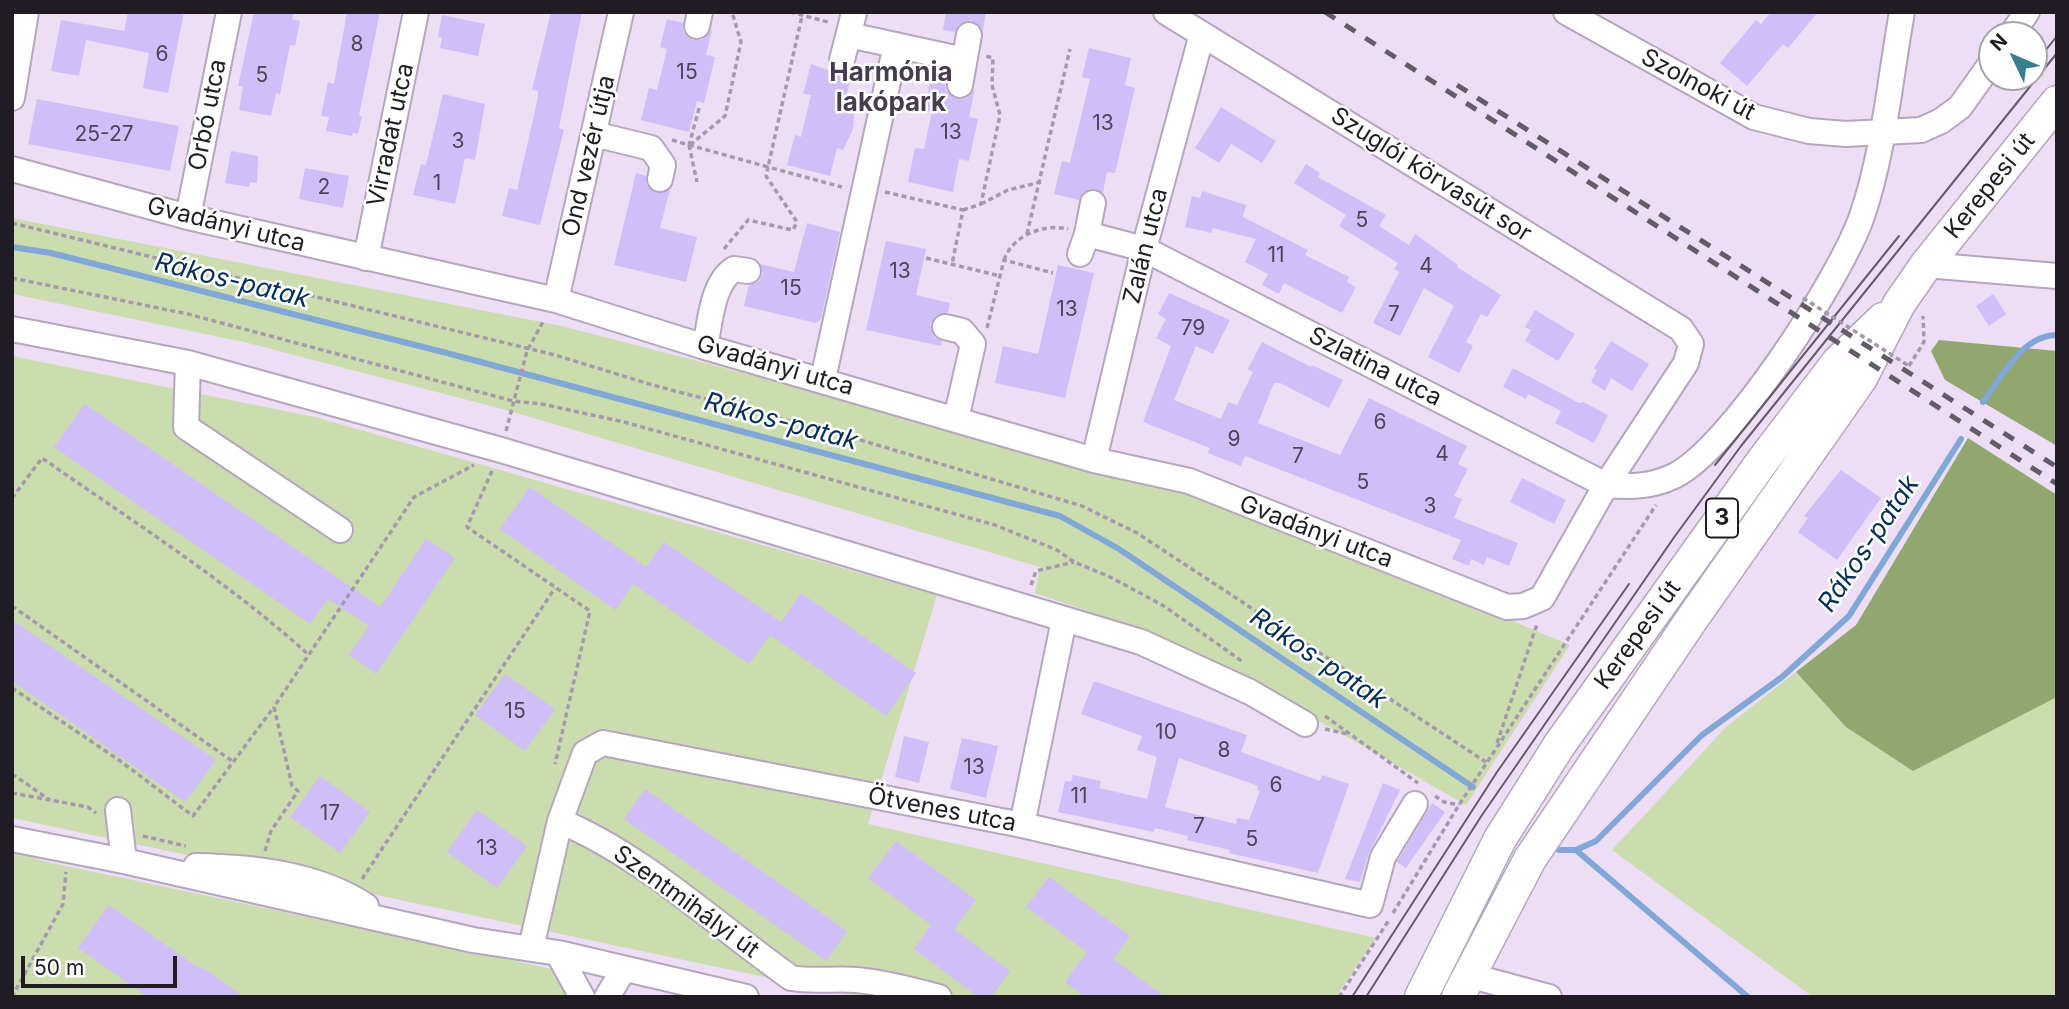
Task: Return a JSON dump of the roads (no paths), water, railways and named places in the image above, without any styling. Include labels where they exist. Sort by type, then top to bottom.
[{"type":"main road","name":"Kerepesi út","points":[[1463,986],[1530,859],[1707,597],[1910,305],[1926,265],[2057,102]]},
{"type":"main road","name":"Kerepesi út","points":[[1421,997],[1500,839],[1560,744],[1830,373],[1910,305]]},
{"type":"main road","points":[[1409,997],[1446,943]]},
{"type":"street","name":"Orbó utca","points":[[188,217],[229,12]]},
{"type":"street","name":"Virradat utca","points":[[366,258],[416,12]]},
{"type":"street","name":"Ond vezér útja","points":[[556,300],[621,12]]},
{"type":"street","name":"Szuglói körvasút sor","points":[[1166,12],[1681,329],[1691,344],[1686,363],[1606,485]]},
{"type":"street","name":"Szolnoki út","points":[[1566,12],[1754,117],[1809,131],[1846,134],[1881,132]]},
{"type":"street","points":[[1606,485],[1639,487],[1674,476],[1709,452],[1791,344],[1835,275],[1862,215],[1881,132],[1902,12]]},
{"type":"street","points":[[12,98],[21,18]]},
{"type":"street","points":[[842,60],[851,25],[896,46],[930,52],[967,49],[960,85]]},
{"type":"street","name":"Zalán utca","points":[[1094,460],[1143,249],[1202,34]]},
{"type":"street","points":[[823,379],[874,192],[896,46]]},
{"type":"street","points":[[1881,132],[1921,130],[1941,121],[1960,107],[1978,82]]},
{"type":"street","points":[[594,134],[652,148],[663,165],[660,179]]},
{"type":"street","name":"Gvadányi utca","points":[[12,169],[188,217],[556,300],[705,347],[823,379],[1094,460],[1189,481],[1507,607],[1523,606],[1542,598],[1606,485]]},
{"type":"street","name":"Szlatina utca","points":[[1093,203],[1084,244],[1143,249],[1606,485]]},
{"type":"street","points":[[1926,265],[2057,276]]},
{"type":"street","points":[[705,347],[718,291],[727,274],[734,269],[748,271]]},
{"type":"street","points":[[945,327],[962,331],[972,344],[956,419]]},
{"type":"street","points":[[12,329],[188,363],[500,450],[1141,642],[1312,718]]},
{"type":"street","points":[[188,363],[186,427],[340,530]]},
{"type":"street","points":[[1022,825],[1064,620]]},
{"type":"street","name":"Ötvenes utca","points":[[560,821],[585,753],[603,743],[1022,825],[1370,905],[1383,858],[1423,794]]},
{"type":"street","points":[[119,821],[134,863]]},
{"type":"street","points":[[531,948],[560,821]]},
{"type":"street","name":"Szentmihályi út","points":[[560,821],[589,833],[642,867],[791,978],[815,982],[879,982],[939,997]]},
{"type":"street","name":"Szentmihályi út","points":[[12,839],[134,863],[224,867],[290,876],[354,898],[390,922],[558,953],[746,997]]},
{"type":"street","points":[[558,953],[582,997]]},
{"type":"street","points":[[607,997],[624,969]]},
{"type":"street","points":[[1463,986],[1549,997]]},
{"type":"waterway","name":"Rákos-patak","points":[[12,247],[51,253],[443,352],[1060,516],[1119,549],[1473,787]]},
{"type":"waterway","name":"Rákos-patak","points":[[1983,402],[2023,350],[2033,342],[2057,335]]},
{"type":"waterway","name":"Rákos-patak","points":[[1559,850],[1576,850],[1596,841],[1702,735],[1782,677],[1849,616],[1961,439]]},
{"type":"waterway","name":"Rákos-patak","points":[[1576,850],[1748,997]]},
{"type":"tram line","points":[[2048,47],[2057,36]]},
{"type":"tram line","points":[[1366,997],[1482,815],[1675,536],[1741,446],[2057,53]]},
{"type":"tram line","points":[[1715,465],[1899,236]]},
{"type":"tram line","points":[[1352,997],[1497,772],[1629,584]]},
{"type":"railway","points":[[1325,12],[2057,484]]},
{"type":"railway","points":[[1457,85],[2057,467]]},
{"type":"district","name":"Harmónia lakópark","points":[[891,88]]}]
